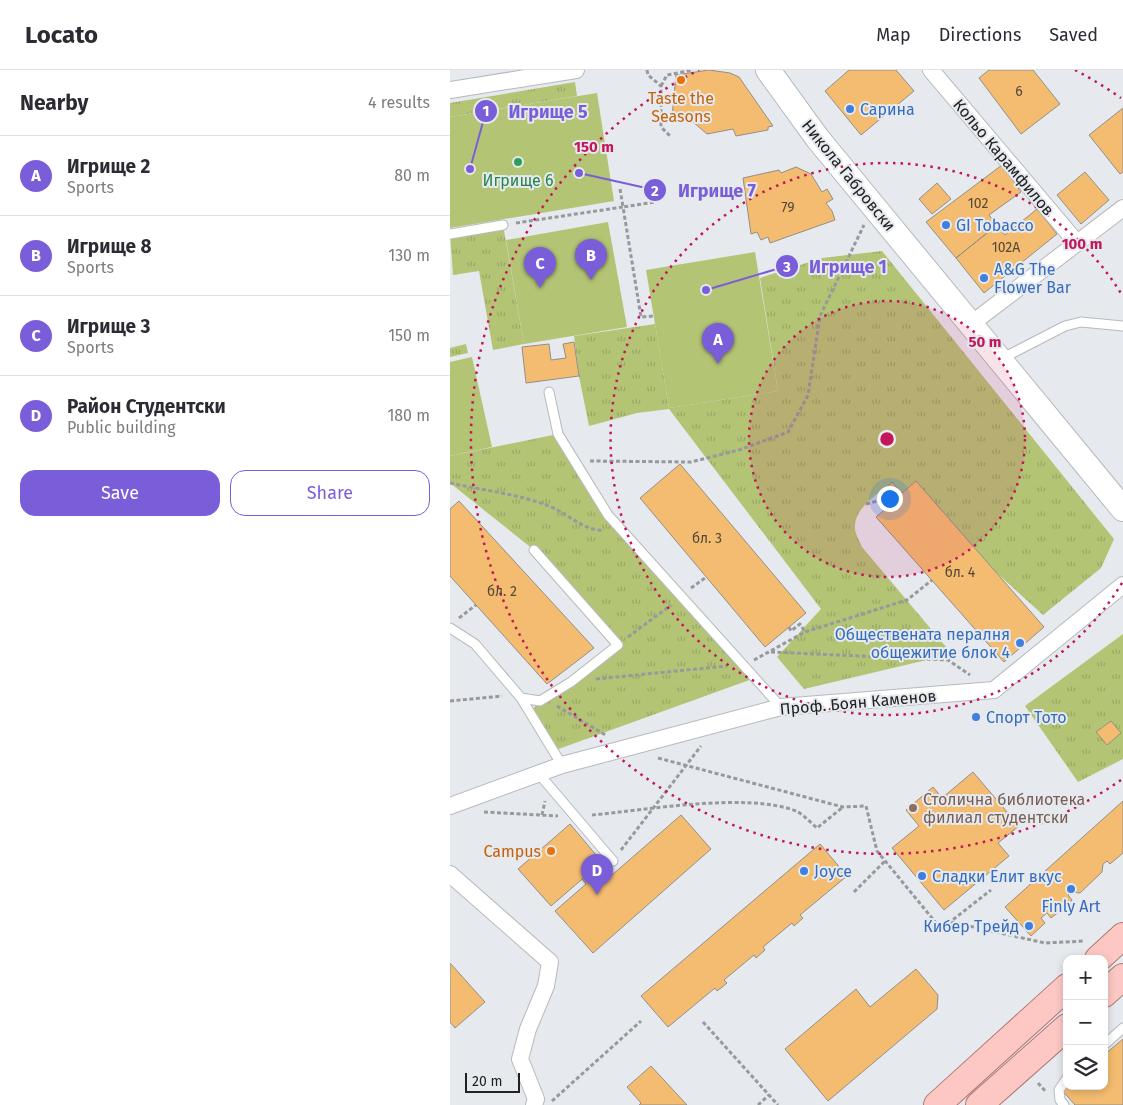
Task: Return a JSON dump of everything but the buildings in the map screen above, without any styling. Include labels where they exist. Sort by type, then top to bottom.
[{"type":"main road","points":[[1092,950],[1123,936]]},
{"type":"main road","points":[[1108,990],[1123,977]]},
{"type":"main road","points":[[937,1105],[1063,991]]},
{"type":"main road","points":[[979,1105],[1063,1031]]},
{"type":"street","points":[[450,90],[576,70]]},
{"type":"street","name":"Никола Габровски","points":[[768,70],[818,139],[1123,509]]},
{"type":"street","name":"Кольо Карамфилов","points":[[931,70],[1077,243]]},
{"type":"street","points":[[971,324],[1123,208]]},
{"type":"street","points":[[994,690],[1123,585]]},
{"type":"street","name":"Проф. Боян Каменов","points":[[450,806],[562,765],[781,707],[994,690]]},
{"type":"street","points":[[450,874],[550,962],[546,986],[528,1029],[520,1059],[536,1099],[534,1105]]},
{"type":"lane","points":[[450,234],[503,225]]},
{"type":"lane","points":[[1001,359],[1065,326],[1081,322],[1123,326]]},
{"type":"lane","points":[[549,392],[558,434],[608,515],[781,707]]},
{"type":"lane","points":[[521,698],[540,700],[571,682],[618,646],[534,550]]},
{"type":"lane","points":[[450,628],[476,644],[521,698],[562,765]]},
{"type":"lane","points":[[539,774],[613,861]]},
{"type":"lane","points":[[1108,1041],[1123,1028]]},
{"type":"lane","points":[[1063,1083],[1058,1090],[1060,1100],[1064,1105]]},
{"type":"path","points":[[647,70],[648,76],[661,86]]},
{"type":"path","points":[[670,136],[661,126],[661,86],[667,75],[693,70]]},
{"type":"path","points":[[620,188],[641,317],[654,316]]},
{"type":"path","points":[[503,225],[655,202]]},
{"type":"path","points":[[575,461],[691,462],[739,450],[788,432],[808,395],[820,316],[864,224]]},
{"type":"path","points":[[450,483],[547,505],[566,513],[593,531],[608,530],[616,524],[621,530]]},
{"type":"path","points":[[866,504],[885,499]]},
{"type":"path","points":[[571,682],[743,665],[805,632],[907,600],[932,580]]},
{"type":"path","points":[[618,646],[681,596]]},
{"type":"path","points":[[456,619],[476,605]]},
{"type":"path","points":[[789,627],[791,631],[800,624],[805,632]]},
{"type":"path","points":[[770,652],[948,660],[994,690]]},
{"type":"path","points":[[450,701],[498,696],[521,698]]},
{"type":"path","points":[[540,700],[565,709],[632,752],[843,807],[866,806],[877,851],[941,929],[991,890]]},
{"type":"path","points":[[613,861],[719,724]]},
{"type":"path","points":[[478,812],[575,816],[718,803],[759,804],[797,812],[817,828],[843,807]]},
{"type":"path","points":[[854,892],[885,861]]},
{"type":"path","points":[[950,922],[1045,943],[1092,950]]},
{"type":"path","points":[[548,1105],[641,1021]]},
{"type":"path","points":[[703,1022],[778,1105]]},
{"type":"path","points":[[758,1105],[769,1095]]},
{"type":"green space","points":[[575,82],[577,96],[450,117],[450,103]]},
{"type":"green space","points":[[597,93],[614,201],[450,228],[450,117]]},
{"type":"green space","points":[[608,222],[627,327],[524,344],[506,240]]},
{"type":"green space","points":[[503,225],[524,344],[493,350],[479,271],[453,275],[450,234]]},
{"type":"green space","points":[[882,251],[1114,539],[1101,568],[1043,615],[988,565],[902,493],[892,482],[863,507],[856,520],[855,528],[857,535],[862,547],[952,654],[804,689],[777,657],[821,609],[669,409],[637,413],[589,426],[579,376],[574,336],[655,324],[669,408],[778,391],[760,278],[822,258]]},
{"type":"green space","points":[[755,252],[778,391],[669,408],[646,270]]},
{"type":"green space","points":[[466,344],[468,353],[450,357],[450,348]]},
{"type":"green space","points":[[472,357],[492,447],[450,456],[450,362]]},
{"type":"green space","points":[[558,434],[608,515],[755,678],[553,751],[530,712],[540,701],[617,646],[534,550],[450,483],[450,456]]},
{"type":"green space","points":[[1123,634],[1123,759],[1078,782],[1025,706]]},
{"type":"place","name":"Taste the Seasons","points":[[681,80]]},
{"type":"place","name":"Сарина","points":[[850,109]]},
{"type":"place","name":"Игрище 6","points":[[518,162]]},
{"type":"place","name":"Игрище 5","points":[[470,169]]},
{"type":"place","name":"Игрище 7","points":[[579,173]]},
{"type":"place","name":"GI Tobacco","points":[[946,225]]},
{"type":"place","name":"A&G The Flower Bar","points":[[984,278]]},
{"type":"place","name":"Игрище 8","points":[[591,280]]},
{"type":"place","name":"Игрище 3","points":[[540,288]]},
{"type":"place","name":"Игрище 1","points":[[706,290]]},
{"type":"place","name":"Игрище 2","points":[[718,364]]},
{"type":"place","name":"Обществената пералня общежитие блок 4","points":[[1020,643]]},
{"type":"place","name":"Спорт Тото","points":[[976,717]]},
{"type":"place","name":"Столична библиотека филиал студентски","points":[[913,808]]},
{"type":"place","name":"Campus","points":[[551,851]]},
{"type":"place","name":"Joyce","points":[[804,871]]},
{"type":"place","name":"Сладки Елит вкус","points":[[922,876]]},
{"type":"place","name":"Finly Art","points":[[1071,889]]},
{"type":"place","name":"Район Студентски","points":[[597,895]]},
{"type":"place","name":"Кибер Трейд","points":[[1029,926]]}]
